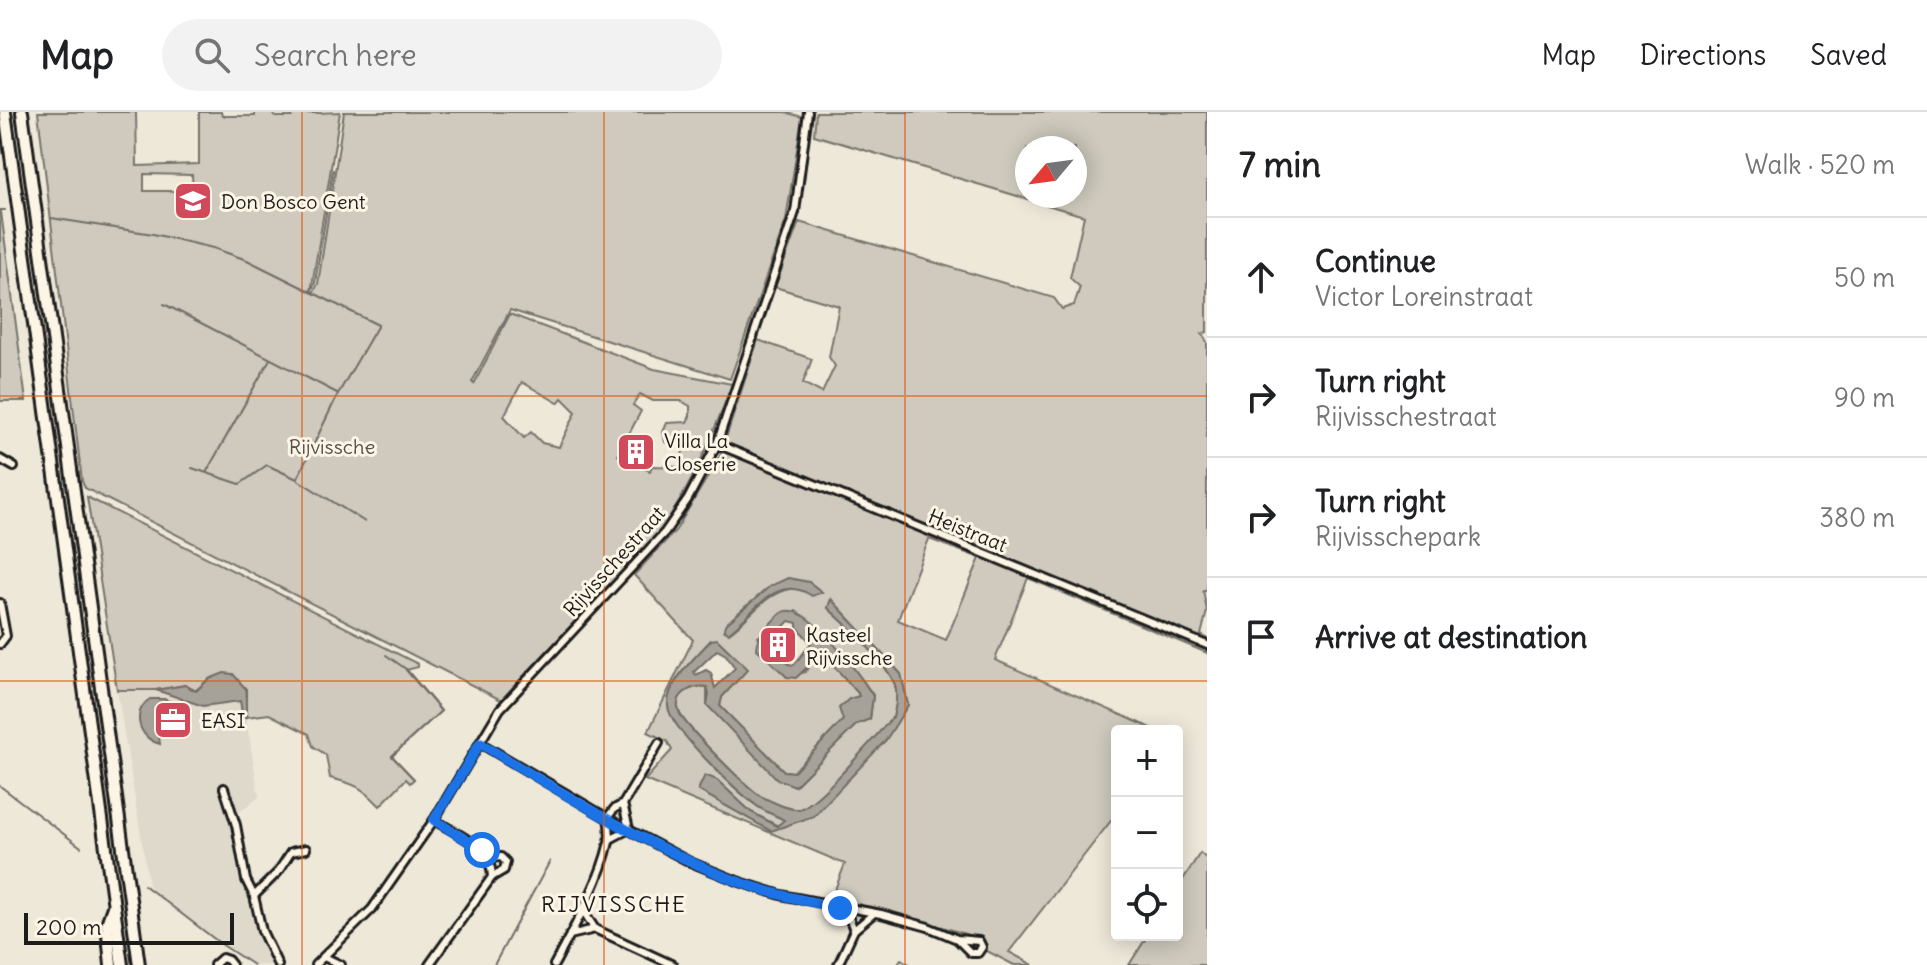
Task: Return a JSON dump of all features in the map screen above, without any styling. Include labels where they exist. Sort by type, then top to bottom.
[{"type":"highway","points":[[5,112],[122,965]]},
{"type":"highway","points":[[22,112],[139,965]]},
{"type":"highway","points":[[111,965],[107,924],[114,905]]},
{"type":"highway","points":[[135,933],[148,965]]},
{"type":"street","name":"Rijvisschestraat","points":[[315,965],[372,909],[434,820],[504,704],[673,522],[717,444],[795,212],[808,112]]},
{"type":"street","name":"Heistraat","points":[[717,444],[1207,645]]},
{"type":"street","points":[[0,459],[14,467]]},
{"type":"street","points":[[0,603],[1,622],[6,636],[0,644]]},
{"type":"street","points":[[480,743],[690,862],[740,882],[840,908],[905,920],[957,939]]},
{"type":"street","points":[[608,817],[623,804],[659,743]]},
{"type":"street","points":[[224,788],[236,825],[246,880],[254,896],[262,931],[278,965]]},
{"type":"street","points":[[623,804],[629,829]]},
{"type":"street","points":[[554,965],[582,909],[610,839],[608,817]]},
{"type":"street","points":[[434,820],[482,850],[489,858],[492,877]]},
{"type":"street","points":[[610,839],[629,829]]},
{"type":"street","points":[[254,896],[278,872],[289,853],[306,849]]},
{"type":"street","points":[[429,965],[492,877],[504,870],[506,862],[501,857],[489,858]]},
{"type":"street","points":[[840,908],[854,930]]},
{"type":"street","points":[[582,909],[595,929],[673,965]]},
{"type":"street","points":[[838,965],[854,930],[873,914]]},
{"type":"street","points":[[570,935],[595,929]]},
{"type":"street","points":[[324,957],[341,965]]},
{"type":"street","points":[[214,965],[222,958],[232,965]]},
{"type":"shaded area","points":[[788,578],[809,582],[822,592],[812,596],[799,590],[776,592],[728,633],[724,630],[725,625],[770,586]]},
{"type":"shaded area","points":[[831,599],[901,674],[908,705],[886,740],[814,816],[771,831],[698,790],[705,775],[717,780],[751,812],[777,826],[784,820],[757,806],[706,759],[672,716],[669,697],[684,670],[711,640],[717,639],[748,669],[722,697],[720,706],[784,771],[794,772],[843,720],[839,708],[849,699],[859,696],[824,655],[819,656],[796,678],[787,677],[757,649],[762,634],[782,613],[796,612],[808,619],[834,644],[873,696],[870,719],[857,724],[795,786],[777,779],[707,705],[707,687],[689,689],[678,701],[680,714],[694,732],[755,792],[782,806],[802,808],[823,792],[862,752],[893,717],[896,705],[895,685],[884,666],[828,608]],"holes":[[[789,621],[797,623],[811,643],[794,665],[789,664],[769,642]],[[717,650],[726,655],[735,668],[715,688],[711,673],[706,670],[696,675],[694,672]]]},
{"type":"shaded area","points":[[224,673],[233,674],[246,689],[246,717],[243,718],[240,701],[203,706],[156,690],[185,685],[196,691],[209,679]]},
{"type":"shaded area","points":[[117,690],[156,690],[203,706],[241,701],[259,797],[237,814],[250,879],[258,894],[266,930],[284,965],[253,965],[150,891]]},
{"type":"shaded area","points":[[150,699],[164,699],[189,712],[156,717],[160,744],[146,737],[140,724],[140,710]]},
{"type":"green space","name":"Rijvissche","points":[[38,112],[136,112],[137,166],[199,164],[199,112],[255,116],[255,112],[270,112],[276,117],[292,117],[292,114],[340,112],[313,293],[318,284],[344,112],[785,112],[802,117],[786,220],[730,379],[510,310],[472,382],[474,384],[510,314],[654,369],[732,384],[702,459],[662,529],[501,700],[85,488]],"holes":[[[144,174],[192,175],[193,191],[144,191]],[[522,382],[558,403],[562,398],[576,412],[559,447],[542,443],[531,432],[524,438],[504,416]],[[640,394],[653,401],[681,401],[690,406],[687,422],[667,423],[663,432],[665,442],[675,447],[683,444],[682,467],[652,466],[650,471],[618,455],[641,411],[633,405]]]},
{"type":"green space","points":[[816,112],[1207,112],[1207,332],[1202,334],[1207,342],[1207,590],[1203,590],[1207,611],[1201,635],[1207,638],[1207,653],[1028,578],[995,660],[1144,725],[1111,725],[1111,821],[1009,952],[1033,965],[1014,965],[985,950],[978,938],[920,920],[830,902],[845,864],[645,780],[672,750],[667,741],[648,732],[693,640],[634,575],[676,530],[720,456],[758,340],[812,359],[803,383],[822,393],[835,366],[829,357],[839,306],[775,287],[799,222],[1054,298],[1062,309],[1074,305],[1080,287],[1070,278],[1084,216],[1057,208],[1087,208],[1087,136],[1015,136],[1015,195],[814,135]],"holes":[[[929,539],[980,558],[946,640],[898,620]],[[788,578],[800,588],[778,593],[729,633],[724,630],[725,625],[746,606]],[[831,599],[901,674],[908,705],[814,816],[771,831],[698,790],[706,776],[717,780],[751,812],[778,826],[785,820],[757,806],[706,759],[672,716],[669,697],[677,679],[711,640],[747,669],[722,697],[720,706],[784,771],[793,772],[844,720],[859,697],[824,655],[819,656],[805,672],[787,677],[758,637],[796,611],[807,620],[838,650],[873,695],[870,719],[857,724],[795,786],[707,705],[707,687],[689,689],[678,701],[680,714],[694,732],[755,792],[782,806],[802,808],[836,780],[894,717],[896,705],[895,685],[891,676],[865,644],[828,608]]]},
{"type":"green space","points":[[1,212],[26,401],[0,401]]},
{"type":"green space","points":[[87,497],[418,664],[418,667],[406,670],[441,711],[392,756],[414,779],[410,783],[406,779],[380,806],[358,787],[330,778],[326,755],[313,746],[309,734],[269,714],[246,717],[246,689],[224,674],[209,679],[195,691],[185,685],[156,690],[117,690]]},
{"type":"green space","points":[[1200,853],[1207,859],[1207,965],[1129,965],[1144,941],[1183,941],[1183,880]]},
{"type":"waterway","points":[[311,291],[315,283],[333,170]]},
{"type":"waterway","points":[[0,210],[5,210]]},
{"type":"waterway","points":[[51,218],[153,234],[213,248],[247,260],[378,325],[338,394],[297,479],[267,465],[240,484],[192,468]]},
{"type":"waterway","points":[[164,304],[337,393]]},
{"type":"waterway","points":[[207,471],[270,359]]},
{"type":"waterway","points":[[298,480],[365,522]]},
{"type":"waterway","points":[[386,655],[406,669],[441,711],[392,756],[414,779]]},
{"type":"waterway","points":[[0,786],[81,847]]},
{"type":"waterway","points":[[494,965],[550,861]]},
{"type":"waterway","points":[[144,885],[253,965]]},
{"type":"waterway","points":[[897,965],[901,959],[911,965]]},
{"type":"place","name":"Don Bosco Gent","points":[[193,201]]},
{"type":"place","name":"Villa La Closerie","points":[[636,452]]},
{"type":"place","name":"Kasteel Rijvissche","points":[[778,645]]},
{"type":"place","name":"EASI","points":[[173,720]]},
{"type":"district","name":"RIJVISSCHE","points":[[614,904]]},
{"type":"route","points":[[482,850],[434,820],[480,743],[616,823],[690,862],[761,889],[840,908]]}]
